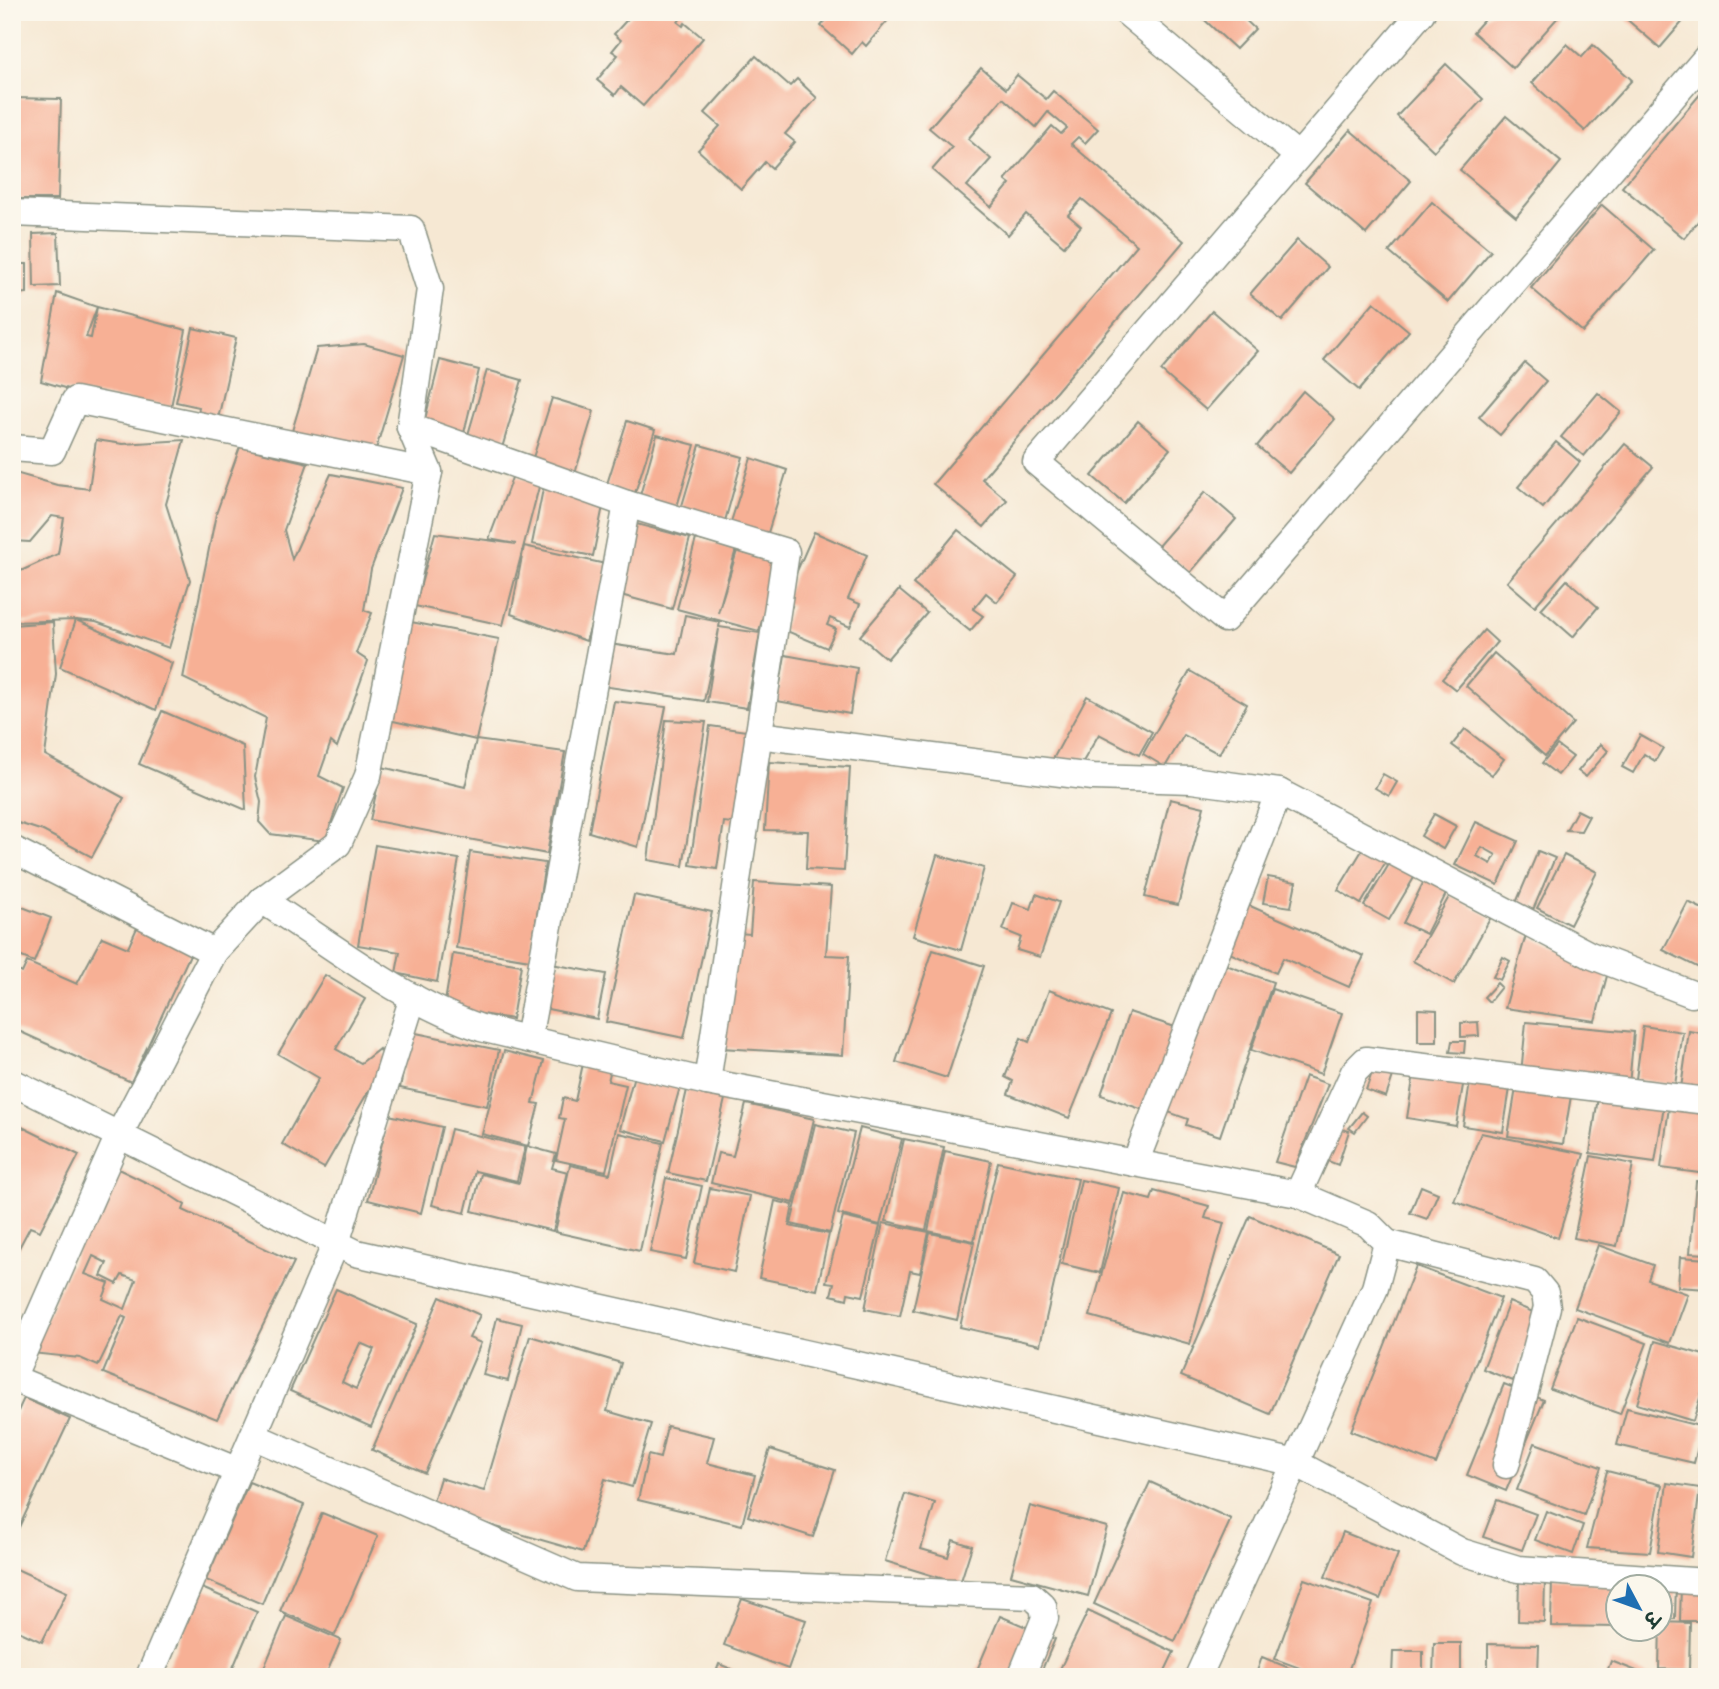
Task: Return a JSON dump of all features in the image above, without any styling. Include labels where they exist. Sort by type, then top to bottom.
[{"type":"street","points":[[1126,12],[1298,156]]},
{"type":"street","points":[[1422,12],[1036,462],[1225,619],[1707,57]]},
{"type":"street","points":[[12,213],[411,229],[430,289],[410,427],[429,472],[368,776],[338,844],[262,900],[214,952],[119,1135],[12,1378],[238,1471]]},
{"type":"street","points":[[12,448],[52,451],[75,400],[429,472]]},
{"type":"street","points":[[410,427],[627,504],[786,552],[707,1082]]},
{"type":"street","points":[[528,1039],[627,504]]},
{"type":"street","points":[[758,735],[1093,777],[1192,780],[1279,792],[1590,955],[1692,994]]},
{"type":"street","points":[[1135,1163],[1279,792]]},
{"type":"street","points":[[12,849],[214,952]]},
{"type":"street","points":[[262,900],[413,997],[451,1018],[707,1082],[1298,1194],[1368,1224],[1387,1243],[1535,1281],[1545,1293],[1546,1307],[1506,1465]]},
{"type":"street","points":[[149,1677],[336,1243],[413,997]]},
{"type":"street","points":[[1298,1194],[1354,1072],[1366,1060],[1707,1101]]},
{"type":"street","points":[[12,1082],[336,1243],[369,1256],[1296,1463],[1462,1552],[1518,1569],[1707,1582]]},
{"type":"street","points":[[1198,1677],[1375,1288],[1387,1243]]},
{"type":"street","points":[[253,1436],[577,1578],[1032,1596],[1043,1606],[1045,1618],[1021,1677]]},
{"type":"building","points":[[634,12],[686,12],[678,22],[683,26],[685,23],[703,38],[643,106],[621,87],[615,95],[597,80],[618,55],[612,51],[621,40],[614,34]]},
{"type":"building","points":[[833,12],[895,12],[866,46],[862,42],[852,54],[821,26]]},
{"type":"building","points":[[1196,12],[1237,12],[1255,29],[1236,49]]},
{"type":"building","points":[[1491,12],[1557,12],[1560,15],[1513,68],[1473,32]]},
{"type":"building","points":[[1626,12],[1691,12],[1660,48],[1623,16]]},
{"type":"building","points":[[1567,44],[1582,57],[1593,45],[1632,80],[1585,131],[1532,83]]},
{"type":"building","points":[[756,56],[790,86],[797,79],[817,98],[785,134],[795,142],[772,168],[765,162],[741,189],[698,150],[720,126],[705,113]]},
{"type":"building","points":[[1446,64],[1483,99],[1434,151],[1397,116]]},
{"type":"building","points":[[981,68],[1006,89],[1017,75],[1046,99],[1053,91],[1098,129],[1085,143],[1078,137],[1071,144],[1184,241],[982,479],[1007,500],[984,527],[933,484],[1137,245],[1082,199],[1068,215],[1081,226],[1064,246],[1026,214],[1008,235],[932,170],[952,147],[929,128]],"holes":[[[1003,98],[1036,127],[1048,112],[1067,128],[1061,134],[1052,126],[1005,180],[1010,184],[991,207],[967,186],[991,159],[968,139]]]},
{"type":"building","points":[[1707,86],[1707,211],[1684,238],[1622,187]]},
{"type":"building","points":[[12,98],[61,99],[58,199],[12,199]]},
{"type":"building","points":[[1506,116],[1561,162],[1516,217],[1460,170]]},
{"type":"building","points":[[1350,130],[1411,181],[1366,234],[1305,183]]},
{"type":"building","points":[[1432,202],[1491,251],[1448,302],[1389,252]]},
{"type":"building","points":[[1602,205],[1654,250],[1583,332],[1531,288]]},
{"type":"building","points":[[58,233],[60,286],[34,287],[33,234]]},
{"type":"building","points":[[1297,240],[1328,267],[1282,321],[1250,294]]},
{"type":"building","points":[[12,264],[27,264],[27,293],[12,294]]},
{"type":"building","points":[[57,293],[97,307],[186,330],[171,407],[78,392],[41,381]],"holes":[[[97,307],[91,338],[86,337]]]},
{"type":"building","points":[[1374,302],[1409,331],[1359,390],[1324,360]]},
{"type":"building","points":[[1212,311],[1258,351],[1206,410],[1161,371]]},
{"type":"building","points":[[193,328],[236,338],[218,419],[198,415],[199,407],[176,402]]},
{"type":"building","points":[[364,344],[404,355],[373,459],[289,441],[317,348]]},
{"type":"building","points":[[440,360],[479,370],[464,433],[424,423]]},
{"type":"building","points":[[1525,363],[1546,381],[1500,435],[1479,417]]},
{"type":"building","points":[[487,370],[522,380],[502,448],[467,438]]},
{"type":"building","points":[[1303,391],[1335,419],[1289,473],[1257,446]]},
{"type":"building","points":[[1598,393],[1621,412],[1584,456],[1561,437]]},
{"type":"building","points":[[552,398],[594,411],[573,480],[530,467]]},
{"type":"building","points":[[627,421],[655,430],[634,496],[606,487]]},
{"type":"building","points":[[1138,421],[1170,449],[1124,503],[1092,476]]},
{"type":"building","points":[[657,435],[695,445],[676,510],[639,499]]},
{"type":"building","points":[[96,440],[123,444],[184,440],[166,504],[190,580],[169,648],[96,622],[12,622],[12,575],[58,554],[64,518],[52,516],[30,542],[12,541],[12,472],[57,485],[89,489]]},
{"type":"building","points":[[1556,442],[1580,462],[1543,508],[1518,487]]},
{"type":"building","points":[[1625,444],[1653,467],[1535,606],[1507,582]]},
{"type":"building","points":[[700,445],[743,457],[725,521],[681,509]]},
{"type":"building","points":[[240,447],[308,463],[284,530],[292,559],[331,474],[402,488],[371,569],[364,610],[372,613],[356,653],[368,661],[337,747],[331,742],[319,776],[343,788],[325,841],[270,834],[259,822],[261,802],[255,777],[266,718],[183,678],[216,514]]},
{"type":"building","points":[[751,458],[787,470],[767,536],[730,525]]},
{"type":"building","points":[[513,475],[540,483],[503,625],[415,606],[435,533],[516,544],[489,539]]},
{"type":"building","points":[[543,489],[604,501],[593,556],[532,544]]},
{"type":"building","points":[[1205,492],[1236,519],[1190,573],[1158,546]]},
{"type":"building","points":[[625,521],[690,538],[672,609],[606,591]]},
{"type":"building","points":[[958,530],[1017,577],[997,602],[986,593],[973,609],[983,616],[970,631],[913,584]]},
{"type":"building","points":[[814,532],[867,555],[848,599],[860,604],[850,627],[830,618],[827,625],[836,629],[827,648],[782,629],[792,606],[783,603]]},
{"type":"building","points":[[696,539],[736,549],[718,613],[737,551],[778,563],[759,631],[677,609]]},
{"type":"building","points":[[524,546],[610,565],[586,641],[511,614]]},
{"type":"building","points":[[1567,580],[1598,607],[1573,637],[1541,609]]},
{"type":"building","points":[[899,590],[927,613],[887,659],[860,636]]},
{"type":"building","points":[[685,615],[720,622],[719,627],[760,633],[747,708],[707,702],[719,629],[704,701],[602,686],[609,644],[677,654]]},
{"type":"building","points":[[76,620],[172,663],[156,710],[60,667]]},
{"type":"building","points":[[53,622],[56,674],[45,755],[124,798],[92,857],[43,831],[12,821],[12,625]]},
{"type":"building","points":[[411,622],[499,639],[476,740],[389,720]]},
{"type":"building","points":[[1484,630],[1497,642],[1456,690],[1442,679]]},
{"type":"building","points":[[1494,653],[1573,723],[1545,756],[1466,686]]},
{"type":"building","points":[[785,655],[857,668],[850,714],[777,701]]},
{"type":"building","points":[[1190,671],[1247,704],[1219,754],[1184,735],[1165,767],[1143,754]]},
{"type":"building","points":[[1087,696],[1152,732],[1139,755],[1099,734],[1077,772],[1053,759]]},
{"type":"building","points":[[614,701],[666,707],[638,847],[589,832]]},
{"type":"building","points":[[162,711],[243,746],[246,810],[139,764]]},
{"type":"building","points":[[666,720],[706,722],[683,866],[648,860]]},
{"type":"building","points":[[710,726],[754,732],[741,824],[724,822],[717,869],[690,865]]},
{"type":"building","points":[[1465,729],[1504,759],[1492,775],[1452,745]]},
{"type":"building","points":[[1640,735],[1663,748],[1655,761],[1644,754],[1633,773],[1622,767]]},
{"type":"building","points":[[476,740],[565,752],[547,854],[370,820],[382,767],[465,787]]},
{"type":"building","points":[[1601,744],[1608,751],[1586,777],[1578,771]]},
{"type":"building","points":[[1557,745],[1573,757],[1558,775],[1542,763]]},
{"type":"building","points":[[769,762],[850,767],[844,871],[806,869],[808,831],[765,830]]},
{"type":"building","points":[[1383,774],[1397,782],[1389,796],[1375,788]]},
{"type":"building","points":[[1170,799],[1204,807],[1178,905],[1145,897]]},
{"type":"building","points":[[1577,810],[1589,816],[1581,831],[1566,830]]},
{"type":"building","points":[[1434,814],[1456,826],[1443,849],[1421,836]]},
{"type":"building","points":[[1476,822],[1518,841],[1498,885],[1455,865]],"holes":[[[1482,847],[1496,855],[1491,864],[1477,856]]]},
{"type":"building","points":[[1366,844],[1388,858],[1361,904],[1338,890]]},
{"type":"building","points":[[375,845],[459,859],[437,982],[396,973],[400,952],[358,945]]},
{"type":"building","points":[[1538,851],[1555,858],[1533,910],[1516,903]]},
{"type":"building","points":[[470,852],[545,863],[530,960],[456,948]]},
{"type":"building","points":[[937,855],[984,868],[961,950],[913,936]]},
{"type":"building","points":[[1564,855],[1597,872],[1570,925],[1537,908]]},
{"type":"building","points":[[1391,861],[1415,876],[1389,920],[1364,906]]},
{"type":"building","points":[[1427,875],[1450,886],[1426,934],[1403,923]]},
{"type":"building","points":[[1268,877],[1296,882],[1291,907],[1263,903]]},
{"type":"building","points":[[754,882],[831,887],[826,955],[849,956],[843,1055],[721,1048],[738,933],[750,934]]},
{"type":"building","points":[[1036,894],[1059,902],[1040,957],[1017,950],[1021,937],[1003,930],[1013,903],[1031,909]]},
{"type":"building","points":[[634,895],[712,912],[684,1038],[606,1022]]},
{"type":"building","points":[[1450,895],[1491,917],[1454,984],[1413,961]]},
{"type":"building","points":[[1688,902],[1707,911],[1707,972],[1663,950]]},
{"type":"building","points":[[12,903],[51,918],[34,962],[12,953]]},
{"type":"building","points":[[1248,905],[1364,956],[1349,987],[1283,958],[1276,973],[1227,952]]},
{"type":"building","points":[[140,921],[194,946],[131,1082],[12,1028],[12,968],[22,973],[27,962],[77,984],[102,937],[128,948]]},
{"type":"building","points":[[1526,935],[1608,972],[1595,1021],[1505,1008]]},
{"type":"building","points":[[933,950],[984,966],[947,1078],[896,1062]]},
{"type":"building","points":[[453,954],[521,965],[512,1019],[444,1008]]},
{"type":"building","points":[[1503,957],[1510,961],[1500,980],[1493,977]]},
{"type":"building","points":[[1215,961],[1273,982],[1220,1136],[1186,1125],[1188,1119],[1168,1112]]},
{"type":"building","points":[[546,963],[606,974],[597,1019],[538,1007]]},
{"type":"building","points":[[325,975],[365,999],[336,1049],[361,1063],[379,1049],[387,1059],[324,1168],[282,1144],[319,1078],[278,1054]]},
{"type":"building","points":[[1497,983],[1501,987],[1489,1002],[1484,997]]},
{"type":"building","points":[[1272,989],[1342,1013],[1321,1074],[1251,1050]]},
{"type":"building","points":[[1049,990],[1111,1014],[1069,1118],[1008,1094],[1013,1081],[1005,1077],[1021,1038],[1029,1042]]},
{"type":"building","points":[[1418,1009],[1437,1010],[1437,1042],[1418,1042]]},
{"type":"building","points":[[1129,1012],[1178,1028],[1149,1112],[1101,1095]]},
{"type":"building","points":[[1478,1022],[1479,1036],[1461,1037],[1461,1023]]},
{"type":"building","points":[[1526,1022],[1634,1032],[1629,1085],[1521,1074]]},
{"type":"building","points":[[1643,1026],[1683,1032],[1675,1085],[1636,1079]]},
{"type":"building","points":[[1689,1031],[1707,1034],[1707,1092],[1681,1088]]},
{"type":"building","points":[[411,1032],[499,1050],[487,1106],[400,1088]]},
{"type":"building","points":[[1452,1041],[1465,1041],[1464,1053],[1450,1052]]},
{"type":"building","points":[[504,1051],[544,1061],[533,1103],[539,1104],[528,1146],[482,1134]]},
{"type":"building","points":[[584,1059],[612,1065],[608,1081],[626,1085],[606,1171],[556,1160],[565,1119],[559,1118],[563,1098],[575,1101]]},
{"type":"building","points":[[1416,1060],[1466,1068],[1456,1126],[1407,1118]]},
{"type":"building","points":[[1375,1064],[1395,1070],[1386,1097],[1366,1090]]},
{"type":"building","points":[[1472,1070],[1512,1076],[1503,1132],[1463,1126]]},
{"type":"building","points":[[634,1075],[680,1087],[665,1141],[620,1129]]},
{"type":"building","points":[[1305,1076],[1328,1084],[1295,1167],[1275,1162]]},
{"type":"building","points":[[1517,1082],[1572,1090],[1563,1144],[1508,1136]]},
{"type":"building","points":[[687,1090],[725,1099],[706,1181],[668,1173]]},
{"type":"building","points":[[1599,1090],[1665,1099],[1655,1162],[1590,1153]]},
{"type":"building","points":[[1670,1099],[1707,1104],[1707,1174],[1661,1168]]},
{"type":"building","points":[[746,1104],[814,1119],[794,1203],[711,1183],[718,1153],[733,1156]]},
{"type":"building","points":[[1362,1112],[1367,1116],[1355,1132],[1349,1128]]},
{"type":"building","points":[[389,1115],[442,1127],[421,1213],[368,1200]]},
{"type":"building","points":[[12,1122],[79,1155],[40,1231],[30,1227],[12,1261]]},
{"type":"building","points":[[815,1124],[854,1133],[830,1233],[791,1224]]},
{"type":"building","points":[[1334,1127],[1349,1131],[1338,1165],[1323,1159]]},
{"type":"building","points":[[860,1128],[902,1139],[880,1225],[838,1214]]},
{"type":"building","points":[[451,1129],[525,1147],[517,1181],[475,1171],[465,1213],[432,1205]]},
{"type":"building","points":[[619,1133],[663,1143],[640,1251],[555,1232],[570,1165],[610,1174]]},
{"type":"building","points":[[1481,1133],[1584,1154],[1558,1238],[1454,1201]]},
{"type":"building","points":[[904,1139],[944,1147],[926,1230],[886,1221]]},
{"type":"building","points":[[527,1146],[556,1154],[552,1168],[568,1172],[553,1231],[472,1211],[481,1174],[519,1183]]},
{"type":"building","points":[[945,1151],[991,1161],[974,1241],[928,1231]]},
{"type":"building","points":[[1591,1156],[1633,1164],[1617,1246],[1574,1238]]},
{"type":"building","points":[[998,1162],[1078,1179],[1040,1345],[960,1327]]},
{"type":"building","points":[[114,1167],[162,1190],[185,1205],[183,1210],[294,1262],[217,1419],[103,1373],[126,1318],[122,1316],[98,1366],[80,1358],[31,1353]],"holes":[[[93,1256],[107,1263],[101,1276],[117,1284],[122,1275],[136,1280],[125,1309],[103,1299],[109,1283],[85,1274]]]},
{"type":"building","points":[[666,1178],[702,1186],[686,1259],[650,1252]]},
{"type":"building","points":[[1081,1180],[1119,1188],[1100,1273],[1062,1264]]},
{"type":"building","points":[[1696,1181],[1707,1182],[1707,1254],[1690,1253]]},
{"type":"building","points":[[1421,1186],[1438,1193],[1427,1219],[1410,1213]]},
{"type":"building","points":[[710,1188],[750,1196],[734,1272],[694,1263]]},
{"type":"building","points":[[1154,1191],[1209,1206],[1205,1218],[1224,1223],[1190,1344],[1090,1316],[1124,1193],[1151,1200]]},
{"type":"building","points":[[775,1201],[793,1205],[789,1226],[829,1234],[817,1290],[759,1278]]},
{"type":"building","points":[[1250,1216],[1339,1254],[1270,1414],[1181,1376]]},
{"type":"building","points":[[843,1217],[880,1226],[863,1296],[848,1293],[847,1299],[831,1295],[834,1283],[826,1282]]},
{"type":"building","points":[[883,1223],[929,1232],[920,1273],[910,1271],[900,1316],[865,1309]]},
{"type":"building","points":[[930,1233],[974,1242],[957,1320],[913,1310]]},
{"type":"building","points":[[1598,1245],[1653,1265],[1648,1280],[1688,1294],[1670,1343],[1575,1308]]},
{"type":"building","points":[[1680,1257],[1707,1259],[1707,1289],[1678,1287]]},
{"type":"building","points":[[1416,1266],[1501,1298],[1436,1464],[1351,1431]]},
{"type":"building","points":[[336,1289],[417,1324],[371,1427],[290,1391]],"holes":[[[360,1343],[374,1349],[356,1389],[342,1382]]]},
{"type":"building","points":[[440,1297],[480,1315],[469,1338],[481,1343],[425,1473],[372,1450]]},
{"type":"building","points":[[1509,1302],[1540,1315],[1513,1381],[1483,1369]]},
{"type":"building","points":[[1577,1317],[1647,1343],[1620,1414],[1550,1389]]},
{"type":"building","points":[[497,1318],[522,1324],[508,1381],[483,1375]]},
{"type":"building","points":[[530,1336],[621,1363],[607,1411],[651,1424],[632,1487],[605,1479],[583,1552],[431,1508],[440,1478],[484,1491]]},
{"type":"building","points":[[1655,1341],[1707,1356],[1707,1375],[1693,1421],[1637,1404]]},
{"type":"building","points":[[1504,1384],[1544,1400],[1506,1491],[1467,1475]]},
{"type":"building","points":[[24,1398],[70,1419],[12,1542],[12,1424]]},
{"type":"building","points":[[1627,1408],[1703,1427],[1694,1463],[1617,1445]]},
{"type":"building","points":[[667,1426],[714,1437],[707,1463],[755,1475],[742,1525],[638,1500],[648,1455],[660,1458]]},
{"type":"building","points":[[1535,1443],[1601,1467],[1584,1515],[1517,1490]]},
{"type":"building","points":[[770,1449],[835,1470],[813,1537],[748,1516]]},
{"type":"building","points":[[1607,1471],[1662,1485],[1650,1552],[1587,1548]]},
{"type":"building","points":[[249,1482],[304,1505],[262,1604],[206,1580]]},
{"type":"building","points":[[1150,1482],[1231,1519],[1175,1641],[1094,1604]]},
{"type":"building","points":[[1667,1483],[1700,1488],[1691,1557],[1658,1552]]},
{"type":"building","points":[[905,1494],[935,1503],[921,1549],[948,1557],[953,1540],[972,1546],[960,1584],[885,1561]]},
{"type":"building","points":[[1497,1500],[1536,1514],[1522,1550],[1483,1537]]},
{"type":"building","points":[[1030,1506],[1107,1527],[1088,1596],[1011,1575]]},
{"type":"building","points":[[1546,1511],[1583,1525],[1573,1554],[1535,1540]]},
{"type":"building","points":[[322,1513],[378,1536],[335,1635],[280,1611]]},
{"type":"building","points":[[1343,1532],[1398,1554],[1380,1599],[1325,1577]]},
{"type":"building","points":[[12,1567],[67,1592],[42,1642],[12,1628]]},
{"type":"building","points":[[1552,1578],[1604,1586],[1604,1627],[1551,1626]]},
{"type":"building","points":[[1304,1579],[1373,1603],[1346,1677],[1324,1677],[1275,1659]]},
{"type":"building","points":[[1519,1579],[1545,1580],[1544,1622],[1518,1621]]},
{"type":"building","points":[[1676,1583],[1675,1619],[1674,1619]]},
{"type":"building","points":[[1681,1585],[1707,1585],[1707,1621],[1680,1621]]},
{"type":"building","points":[[202,1588],[257,1612],[229,1677],[163,1677]]},
{"type":"building","points":[[742,1599],[806,1620],[788,1669],[724,1645]]},
{"type":"building","points":[[1088,1611],[1174,1652],[1162,1677],[1065,1677],[1058,1673]]},
{"type":"building","points":[[286,1616],[341,1640],[325,1677],[260,1677]]},
{"type":"building","points":[[1000,1616],[1055,1639],[1039,1677],[974,1677]]},
{"type":"building","points":[[1674,1622],[1690,1623],[1689,1670],[1659,1669],[1660,1644],[1674,1644]]},
{"type":"building","points":[[1434,1643],[1461,1643],[1461,1677],[1433,1677]]},
{"type":"building","points":[[1488,1644],[1539,1645],[1538,1675],[1488,1675]]},
{"type":"building","points":[[1393,1651],[1423,1651],[1423,1677],[1392,1677]]},
{"type":"building","points":[[1262,1657],[1311,1677],[1255,1677]]},
{"type":"building","points":[[1611,1661],[1652,1677],[1605,1677]]},
{"type":"building","points":[[719,1664],[751,1677],[714,1677]]}]
